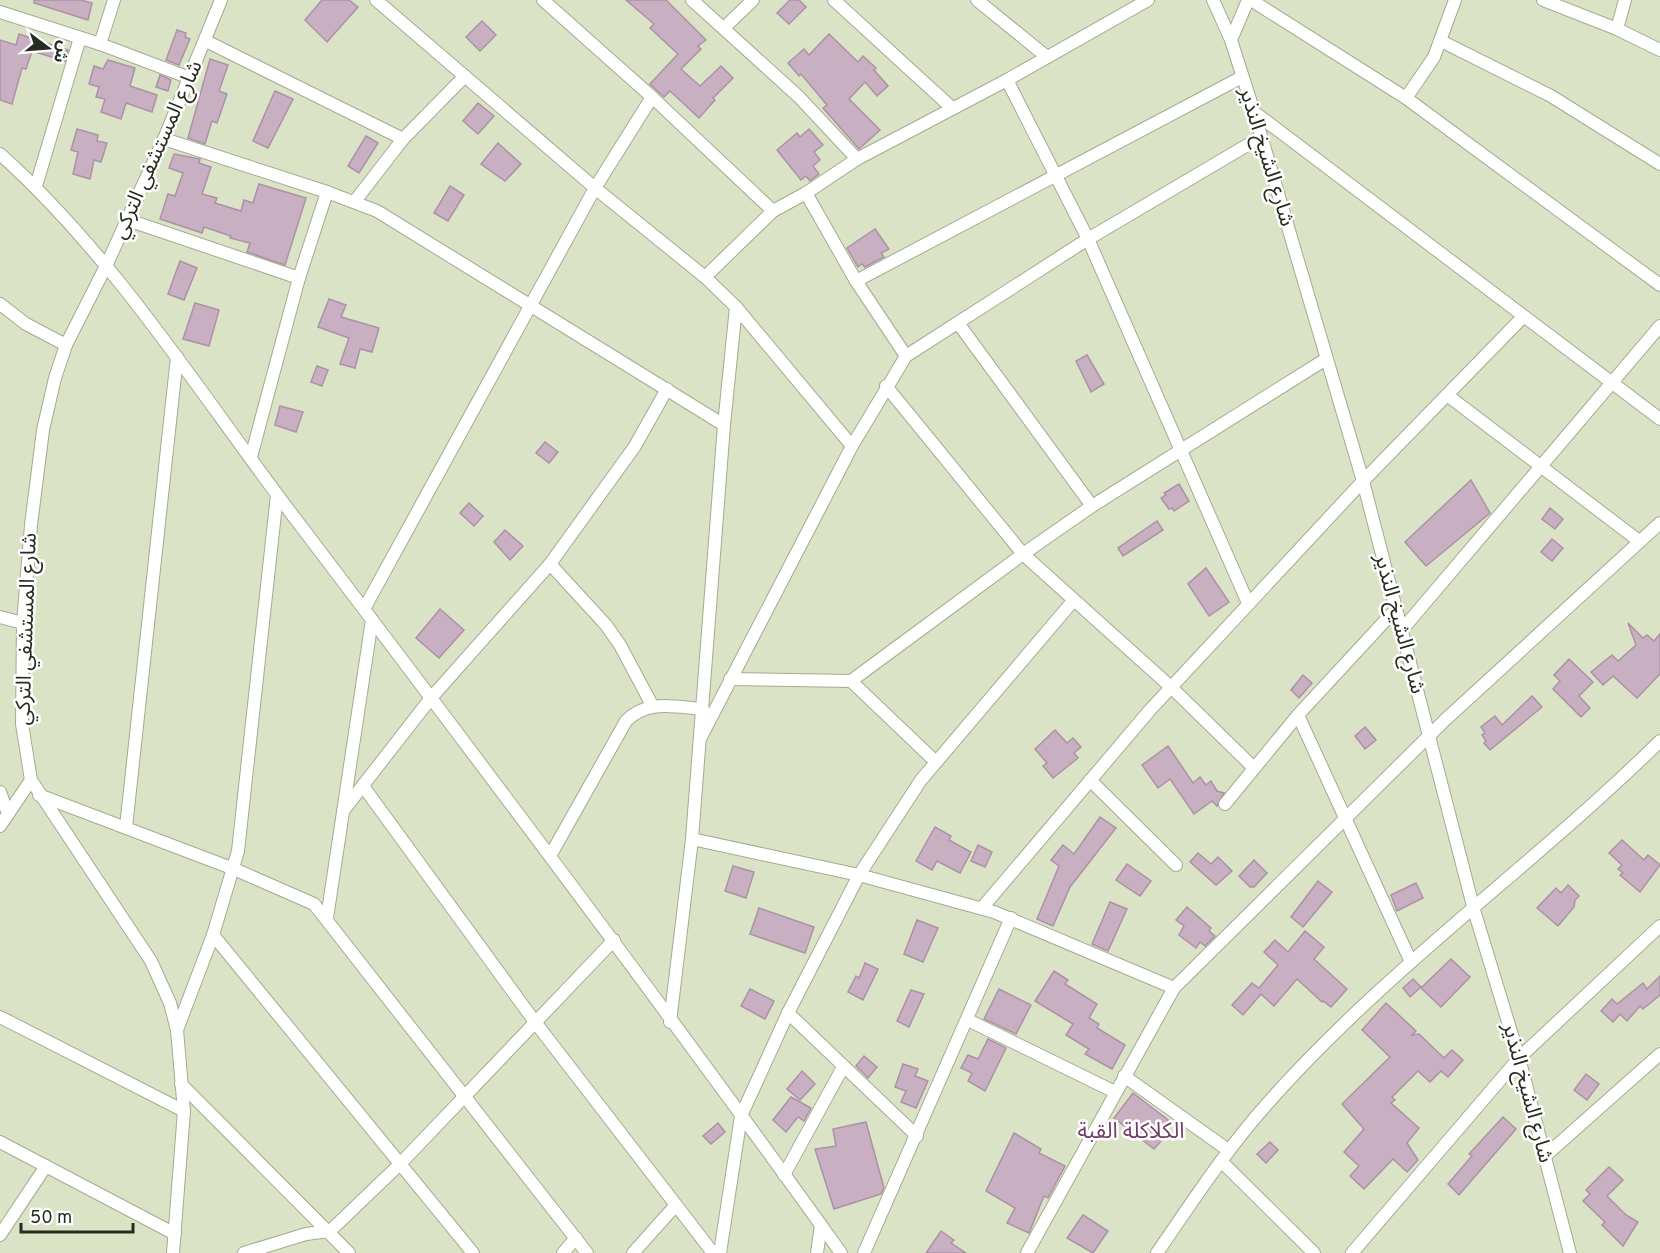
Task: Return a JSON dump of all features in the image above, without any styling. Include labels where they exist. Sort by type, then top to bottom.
[{"type":"street","points":[[100,44],[114,0]]},
{"type":"street","name":"شارع المستشفي التركي","points":[[173,1253],[184,1112],[177,1030],[170,1003],[150,961],[39,795],[32,780],[22,724],[23,623],[31,525],[43,430],[55,378],[66,345],[128,220],[164,139],[221,0]]},
{"type":"street","points":[[376,0],[595,188],[705,277],[736,307],[852,447]]},
{"type":"street","points":[[543,0],[652,97],[772,211]]},
{"type":"street","points":[[692,0],[799,97],[857,159]]},
{"type":"street","points":[[724,28],[753,0]]},
{"type":"street","points":[[834,0],[952,108]]},
{"type":"street","points":[[977,0],[1047,57]]},
{"type":"street","points":[[705,277],[772,211],[806,193],[857,159],[1007,80],[1148,0]]},
{"type":"street","name":"شارع الشيخ النذير","points":[[1213,0],[1231,40],[1254,112],[1363,481],[1474,910],[1519,1058],[1570,1253]]},
{"type":"street","points":[[1231,40],[1249,0],[1406,98],[1660,285]]},
{"type":"street","points":[[1406,98],[1441,41],[1455,0]]},
{"type":"street","points":[[1543,0],[1617,28],[1660,50]]},
{"type":"street","points":[[1617,28],[1625,0]]},
{"type":"street","points":[[0,12],[100,44],[190,78]]},
{"type":"street","points":[[36,186],[80,38]]},
{"type":"street","points":[[206,41],[403,139]]},
{"type":"street","points":[[1441,41],[1551,96],[1660,164]]},
{"type":"street","points":[[355,201],[403,139],[465,76]]},
{"type":"street","points":[[856,281],[1242,77]]},
{"type":"street","points":[[1007,80],[1088,239],[1248,603]]},
{"type":"street","points":[[364,609],[595,188],[652,97]]},
{"type":"street","points":[[1254,112],[1660,419]]},
{"type":"street","points":[[701,737],[852,447],[886,386],[906,356],[1088,239],[1261,137]]},
{"type":"street","points":[[164,139],[355,201],[384,215],[724,425]]},
{"type":"street","points":[[0,154],[36,186],[106,266],[177,357],[277,495],[614,940],[670,1022],[841,1253]]},
{"type":"street","points":[[251,457],[299,278],[327,192]]},
{"type":"street","points":[[806,193],[856,281],[906,356]]},
{"type":"street","points":[[128,220],[299,278]]},
{"type":"street","points":[[0,304],[26,324],[66,345]]},
{"type":"street","points":[[670,1022],[692,838],[724,425],[736,307]]},
{"type":"street","points":[[982,908],[1090,780],[1248,603],[1523,317]]},
{"type":"street","points":[[958,323],[1092,506]]},
{"type":"street","points":[[1401,631],[1660,326]]},
{"type":"street","points":[[126,827],[177,357]]},
{"type":"street","points":[[730,679],[851,681],[1092,506],[1179,449],[1326,359]]},
{"type":"street","points":[[886,386],[1023,554],[1172,688],[1254,768]]},
{"type":"street","points":[[343,811],[431,698],[550,564],[635,446],[667,389]]},
{"type":"street","points":[[1447,395],[1639,541]]},
{"type":"street","points":[[177,1030],[213,935],[238,851],[277,495]]},
{"type":"street","points":[[1027,1253],[1174,988],[1346,821],[1428,737],[1660,523]]},
{"type":"street","points":[[550,564],[620,645],[652,705]]},
{"type":"street","points":[[720,1253],[741,1116],[788,1012],[859,875],[921,780],[1073,601]]},
{"type":"street","points":[[1225,804],[1298,715],[1395,610]]},
{"type":"street","points":[[0,617],[23,623]]},
{"type":"street","points":[[327,918],[372,620]]},
{"type":"street","points":[[851,681],[936,762]]},
{"type":"street","points":[[550,856],[626,721],[635,713],[652,705],[703,709]]},
{"type":"street","points":[[1298,715],[1412,962]]},
{"type":"street","points":[[1157,1253],[1224,1155],[1312,1057],[1412,962],[1474,910],[1660,741]]},
{"type":"street","points":[[0,826],[32,780]]},
{"type":"street","points":[[1090,780],[1176,865]]},
{"type":"street","points":[[363,786],[535,1022],[713,1253]]},
{"type":"street","points":[[0,792],[8,814]]},
{"type":"street","points":[[39,795],[306,898],[327,918],[587,1253]]},
{"type":"street","points":[[692,838],[859,875],[982,908],[1011,918],[1174,988]]},
{"type":"street","points":[[864,1253],[1011,918]]},
{"type":"street","points":[[1352,1253],[1519,1058],[1660,926]]},
{"type":"street","points":[[213,935],[473,1253]]},
{"type":"street","points":[[244,1253],[297,1236],[330,1231],[399,1165],[614,940]]},
{"type":"street","points":[[788,1012],[917,1136]]},
{"type":"street","points":[[0,1017],[184,1112]]},
{"type":"street","points":[[968,1020],[1115,1092]]},
{"type":"street","points":[[1545,1156],[1660,1054]]},
{"type":"street","points":[[784,1175],[843,1067]]},
{"type":"street","points":[[1124,1076],[1224,1155],[1314,1253]]},
{"type":"street","points":[[181,1084],[330,1231],[349,1253]]},
{"type":"street","points":[[0,1142],[175,1234]]},
{"type":"street","points":[[0,1235],[46,1166]]},
{"type":"street","points":[[633,1253],[676,1205]]},
{"type":"street","points":[[817,1253],[821,1225]]},
{"type":"street","points":[[563,1253],[576,1238]]},
{"type":"building","points":[[34,0],[81,0],[92,3],[88,20],[34,3]]},
{"type":"building","points":[[322,0],[349,0],[358,7],[327,42],[305,20]]},
{"type":"building","points":[[626,0],[666,0],[706,40],[698,46],[701,49],[681,69],[700,86],[721,66],[733,78],[713,98],[715,100],[699,118],[670,91],[664,97],[650,84],[678,54],[650,28],[654,24]]},
{"type":"building","points":[[790,0],[799,0],[806,7],[789,24],[777,13]]},
{"type":"building","points":[[482,21],[496,35],[480,51],[466,37]]},
{"type":"building","points":[[177,30],[186,33],[185,37],[190,39],[179,65],[166,60]]},
{"type":"building","points":[[19,34],[68,50],[65,61],[32,51],[26,69],[22,68],[12,104],[0,100],[0,40],[16,45]]},
{"type":"building","points":[[829,34],[858,62],[863,56],[876,68],[874,70],[888,86],[877,96],[865,82],[849,99],[880,130],[859,149],[823,108],[827,105],[801,74],[799,76],[788,63],[804,49],[809,55]]},
{"type":"building","points":[[210,59],[228,65],[219,91],[227,94],[217,123],[212,121],[205,144],[188,138]]},
{"type":"building","points":[[108,60],[135,68],[130,86],[157,95],[152,112],[126,103],[121,119],[101,112],[105,99],[96,97],[99,87],[89,84],[94,66],[103,69]]},
{"type":"building","points":[[160,75],[171,80],[168,91],[156,87]]},
{"type":"building","points":[[275,91],[293,99],[268,148],[253,141]]},
{"type":"building","points":[[478,103],[494,116],[478,134],[463,121]]},
{"type":"building","points":[[77,129],[98,135],[97,141],[107,143],[101,162],[94,160],[90,179],[73,174],[78,152],[71,150]]},
{"type":"building","points":[[809,129],[823,145],[814,152],[820,160],[813,166],[819,174],[810,181],[806,176],[801,180],[777,150],[797,133],[800,137]]},
{"type":"building","points":[[366,136],[378,143],[359,173],[348,166]]},
{"type":"building","points":[[498,143],[521,164],[505,181],[481,164]]},
{"type":"building","points":[[174,154],[200,159],[199,163],[211,167],[202,194],[217,198],[215,203],[241,211],[244,200],[253,203],[259,184],[306,198],[285,265],[247,252],[250,243],[230,238],[231,236],[204,227],[202,233],[160,219],[168,194],[175,196],[183,173],[169,168]]},
{"type":"building","points":[[450,186],[464,195],[448,221],[434,213]]},
{"type":"building","points":[[875,229],[889,249],[881,253],[884,257],[865,267],[862,264],[858,267],[847,248]]},
{"type":"building","points":[[180,261],[197,268],[184,300],[168,294]]},
{"type":"building","points":[[329,299],[346,305],[341,317],[379,328],[372,352],[360,349],[355,368],[340,364],[349,338],[318,327]]},
{"type":"building","points":[[195,303],[219,310],[209,346],[183,339]]},
{"type":"building","points":[[1087,355],[1104,384],[1091,392],[1076,361]]},
{"type":"building","points":[[317,366],[328,370],[322,386],[311,382]]},
{"type":"building","points":[[280,406],[303,412],[296,432],[275,425]]},
{"type":"building","points":[[545,442],[558,452],[549,463],[536,453]]},
{"type":"building","points":[[1471,480],[1490,513],[1426,566],[1405,542]]},
{"type":"building","points":[[1179,484],[1189,501],[1174,511],[1172,508],[1169,509],[1161,498],[1166,495],[1164,493]]},
{"type":"building","points":[[469,503],[483,516],[474,526],[460,513]]},
{"type":"building","points":[[1550,508],[1563,519],[1555,529],[1542,519]]},
{"type":"building","points":[[1157,521],[1163,530],[1123,556],[1118,548]]},
{"type":"building","points":[[505,530],[523,546],[510,560],[494,542]]},
{"type":"building","points":[[1552,539],[1563,548],[1552,561],[1541,552]]},
{"type":"building","points":[[1206,568],[1229,602],[1209,616],[1188,584]]},
{"type":"building","points":[[440,609],[464,630],[439,658],[416,638]]},
{"type":"building","points":[[1628,623],[1643,638],[1647,635],[1654,641],[1660,634],[1660,674],[1637,698],[1613,676],[1603,685],[1591,672],[1612,655],[1618,661],[1636,645]]},
{"type":"building","points":[[1569,659],[1593,682],[1579,696],[1590,708],[1581,717],[1553,689],[1560,681],[1554,675]]},
{"type":"building","points":[[1303,675],[1312,683],[1299,698],[1291,690]]},
{"type":"building","points":[[1532,696],[1542,707],[1490,750],[1484,743],[1486,741],[1482,735],[1485,733],[1481,727],[1495,716],[1502,725]]},
{"type":"building","points":[[1365,727],[1376,740],[1365,749],[1355,736]]},
{"type":"building","points":[[1055,730],[1067,743],[1073,738],[1081,747],[1074,753],[1078,758],[1053,778],[1043,766],[1047,763],[1035,749]]},
{"type":"building","points":[[1168,746],[1193,783],[1200,777],[1206,785],[1211,781],[1217,791],[1224,793],[1217,806],[1212,801],[1194,814],[1170,779],[1158,788],[1142,765]]},
{"type":"building","points":[[1100,817],[1116,828],[1070,887],[1053,926],[1037,919],[1059,866],[1051,860],[1063,845],[1074,854]]},
{"type":"building","points":[[935,827],[951,836],[949,840],[971,852],[960,873],[937,861],[932,870],[916,861]]},
{"type":"building","points":[[1622,840],[1644,860],[1648,855],[1660,865],[1640,892],[1620,875],[1623,873],[1618,869],[1622,865],[1609,853]]},
{"type":"building","points":[[978,845],[992,852],[985,867],[971,861]]},
{"type":"building","points":[[1198,853],[1211,864],[1218,857],[1232,871],[1216,885],[1190,862]]},
{"type":"building","points":[[1254,860],[1267,873],[1254,887],[1250,887],[1239,876]]},
{"type":"building","points":[[1127,864],[1151,881],[1140,896],[1116,880]]},
{"type":"building","points":[[733,866],[754,872],[746,898],[725,891]]},
{"type":"building","points":[[1318,881],[1332,892],[1303,927],[1291,917]]},
{"type":"building","points":[[1416,883],[1423,898],[1397,911],[1391,895]]},
{"type":"building","points":[[1568,885],[1579,896],[1575,900],[1574,907],[1558,926],[1537,908],[1556,888],[1561,893]]},
{"type":"building","points":[[1110,902],[1127,909],[1108,951],[1092,944]]},
{"type":"building","points":[[1187,907],[1211,928],[1209,931],[1215,936],[1205,946],[1200,942],[1196,948],[1179,935],[1184,926],[1176,920]]},
{"type":"building","points":[[759,908],[814,927],[805,953],[750,934]]},
{"type":"building","points":[[917,920],[938,928],[923,962],[904,954]]},
{"type":"building","points":[[1305,931],[1324,947],[1314,959],[1347,989],[1331,1007],[1322,1002],[1297,979],[1274,1006],[1261,994],[1243,1015],[1232,1005],[1252,983],[1259,988],[1278,965],[1264,952],[1275,940],[1288,952]]},
{"type":"building","points":[[1451,959],[1470,977],[1441,1007],[1421,988]]},
{"type":"building","points":[[865,963],[878,969],[863,1000],[848,992],[856,976],[859,978]]},
{"type":"building","points":[[1054,971],[1068,980],[1065,984],[1097,1004],[1089,1018],[1099,1024],[1097,1028],[1125,1045],[1112,1069],[1085,1054],[1089,1049],[1066,1035],[1073,1024],[1035,1001]]},
{"type":"building","points":[[1660,976],[1660,995],[1643,1009],[1640,1006],[1627,1021],[1620,1014],[1613,1022],[1601,1011],[1612,999],[1617,1004],[1643,983],[1647,989]]},
{"type":"building","points":[[1413,979],[1421,987],[1410,997],[1403,988]]},
{"type":"building","points":[[750,989],[774,1001],[765,1019],[741,1006]]},
{"type":"building","points":[[999,989],[1031,1005],[1016,1034],[984,1019]]},
{"type":"building","points":[[911,990],[924,994],[909,1027],[897,1021]]},
{"type":"building","points":[[1386,1003],[1416,1031],[1412,1035],[1419,1034],[1444,1058],[1452,1050],[1463,1060],[1448,1077],[1441,1071],[1430,1082],[1418,1071],[1392,1097],[1395,1100],[1391,1103],[1419,1128],[1407,1143],[1418,1160],[1407,1172],[1393,1159],[1364,1189],[1350,1176],[1359,1166],[1344,1152],[1364,1129],[1342,1104],[1390,1057],[1362,1030]]},
{"type":"building","points":[[988,1039],[1006,1048],[985,1091],[968,1081],[972,1073],[961,1068],[968,1055],[978,1059]]},
{"type":"building","points":[[864,1056],[877,1067],[868,1078],[856,1066]]},
{"type":"building","points":[[903,1064],[918,1069],[915,1076],[928,1081],[916,1108],[901,1102],[906,1091],[895,1087]]},
{"type":"building","points":[[802,1071],[815,1084],[800,1100],[787,1089]]},
{"type":"building","points":[[1586,1074],[1599,1084],[1587,1100],[1574,1090]]},
{"type":"building","points":[[1133,1093],[1168,1120],[1156,1136],[1162,1140],[1154,1149],[1114,1118]]},
{"type":"building","points":[[791,1097],[811,1108],[804,1121],[798,1117],[786,1132],[773,1120]]},
{"type":"building","points":[[1503,1117],[1516,1129],[1459,1195],[1448,1184],[1472,1156],[1469,1154]]},
{"type":"building","points":[[866,1122],[884,1188],[881,1194],[834,1209],[815,1149],[836,1146],[833,1129]]},
{"type":"building","points":[[718,1123],[725,1132],[711,1144],[703,1136]]},
{"type":"building","points":[[1014,1133],[1041,1149],[1039,1153],[1065,1166],[1048,1198],[1044,1196],[1029,1233],[1007,1223],[1015,1208],[986,1191]]},
{"type":"building","points":[[1270,1142],[1278,1150],[1266,1163],[1257,1154]]},
{"type":"building","points":[[1609,1167],[1623,1180],[1607,1196],[1626,1215],[1638,1222],[1623,1246],[1602,1225],[1605,1222],[1583,1201],[1590,1194],[1586,1190]]},
{"type":"building","points":[[1083,1215],[1108,1231],[1093,1253],[1067,1238]]},
{"type":"building","points":[[941,1231],[954,1240],[951,1243],[966,1253],[926,1253]]},
{"type":"district","name":"الكلاكلة القبة","points":[[1131,1132]]}]
